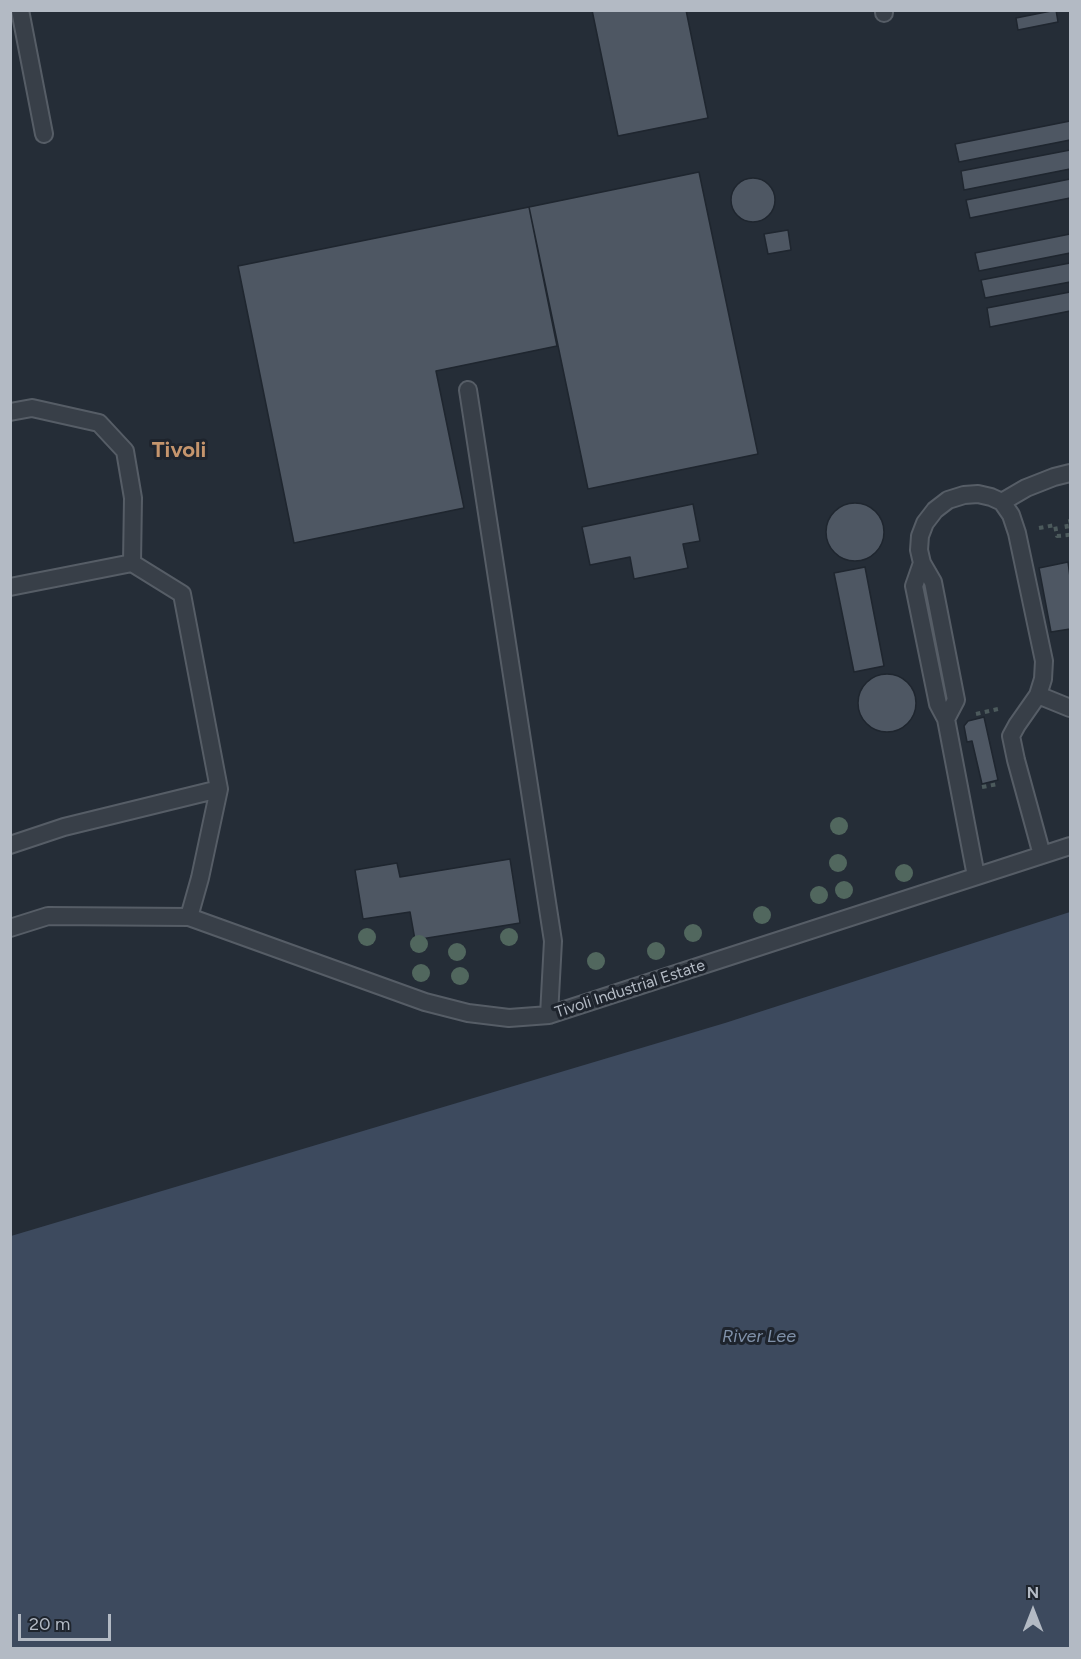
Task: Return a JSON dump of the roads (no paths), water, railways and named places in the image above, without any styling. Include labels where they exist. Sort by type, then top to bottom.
[{"type":"lane","points":[[20,10],[44,134]]},
{"type":"lane","points":[[468,390],[553,941],[549,1016]]},
{"type":"lane","points":[[10,412],[32,408],[99,423],[125,451],[133,498],[132,563]]},
{"type":"lane","points":[[1002,502],[1026,488],[1054,477],[1071,474]]},
{"type":"lane","points":[[976,876],[946,719],[938,704],[914,586],[922,563],[919,550],[920,536],[925,523],[935,510],[948,500],[964,495],[978,494],[1002,502],[1011,515],[1017,533],[1044,662],[1043,679],[1038,695],[1011,736],[1042,855]]},
{"type":"lane","points":[[10,587],[132,563],[182,594],[219,789],[200,878],[189,917]]},
{"type":"lane","points":[[1038,695],[1071,708]]},
{"type":"lane","points":[[10,845],[64,827],[219,789]]},
{"type":"lane","name":"Tivoli Industrial Estate","points":[[10,928],[48,916],[189,917],[425,1002],[488,1016],[509,1018],[549,1016],[1071,846]]},
{"type":"water","name":"River Lee","points":[[1070,912],[1070,1648],[11,1648],[11,1236],[725,1023]]},
{"type":"district","name":"Tivoli","points":[[179,451]]}]
